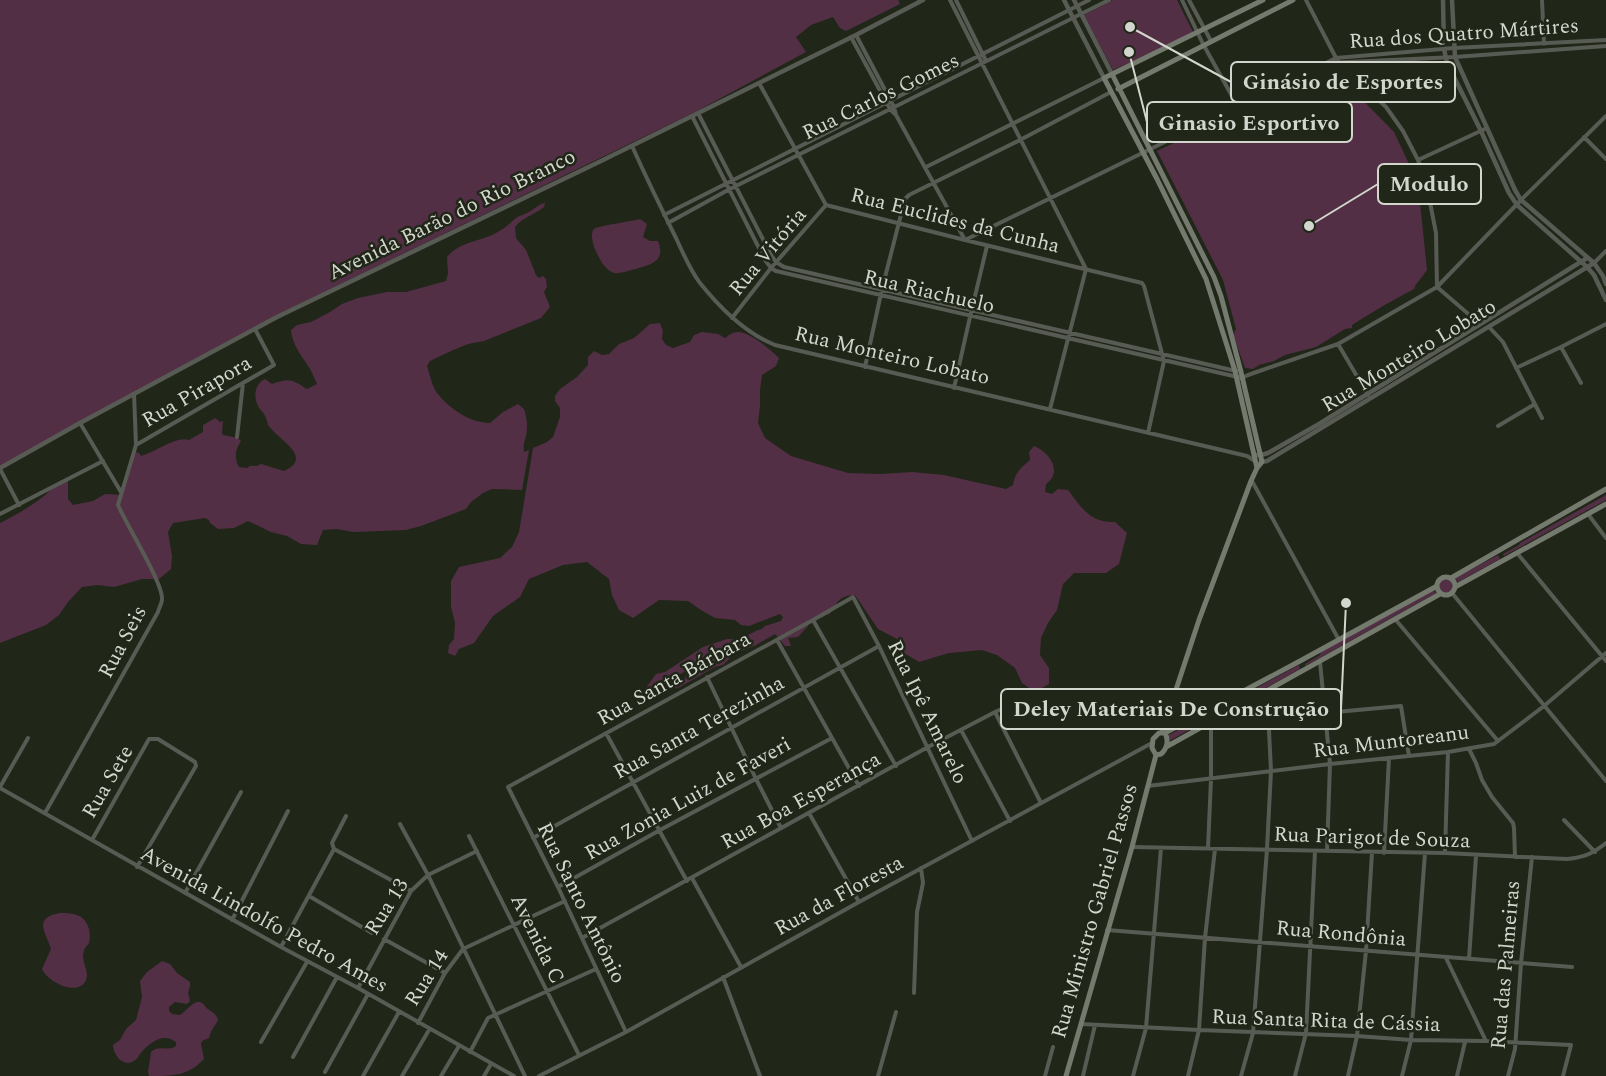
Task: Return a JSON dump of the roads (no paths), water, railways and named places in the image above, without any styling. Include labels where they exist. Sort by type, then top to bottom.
[{"type":"main road","points":[[1160,178],[1142,153],[1104,78],[1263,0]]},
{"type":"main road","points":[[1111,92],[1293,0]]},
{"type":"main road","points":[[1248,7],[1255,19]]},
{"type":"main road","points":[[1112,74],[1149,149],[1169,197],[1214,277],[1221,296],[1240,375],[1258,460],[1199,620],[1164,733]]},
{"type":"main road","points":[[1440,594],[1437,586],[1442,578],[1451,578],[1606,489]]},
{"type":"main road","points":[[1166,747],[1440,594],[1446,596],[1503,561],[1606,504]]},
{"type":"main road","points":[[1498,552],[1503,561]]},
{"type":"main road","points":[[1451,578],[1455,584],[1454,590]]},
{"type":"main road","points":[[1153,742],[1156,735],[1164,733],[1300,661],[1437,586]]},
{"type":"main road","points":[[1300,661],[1304,670]]},
{"type":"main road","points":[[1156,755],[1161,754],[1166,747],[1168,739],[1164,733]]},
{"type":"main road","name":"Rua Ministro Gabriel Passos","points":[[1066,1076],[1156,755],[1152,748],[1153,742]]},
{"type":"street","name":"Avenida Barão do Rio Branco","points":[[0,468],[277,317],[632,146],[922,0]]},
{"type":"street","points":[[950,0],[984,62],[1020,140],[1086,269],[1050,409]]},
{"type":"street","points":[[956,0],[964,23]]},
{"type":"street","points":[[926,167],[1104,78],[1064,0]]},
{"type":"street","points":[[1074,0],[1112,74]]},
{"type":"street","name":"Rua Carlos Gomes","points":[[664,215],[1089,0]]},
{"type":"street","name":"Rua Carlos Gomes","points":[[668,223],[728,190],[1109,0]]},
{"type":"street","points":[[1182,0],[1203,45],[1237,105]]},
{"type":"street","points":[[1190,0],[1211,41]]},
{"type":"street","points":[[1306,0],[1335,58],[1386,107],[1403,131],[1426,182],[1436,233],[1437,287],[1480,324]]},
{"type":"street","points":[[1443,0],[1445,57],[1509,193],[1517,205],[1587,267],[1594,275],[1606,300]]},
{"type":"street","points":[[1452,0],[1455,57],[1515,190],[1521,200],[1594,263],[1606,284]]},
{"type":"street","points":[[1542,0],[1545,51]]},
{"type":"street","points":[[854,36],[965,240]]},
{"type":"street","name":"Rua dos Quatro Mártires","points":[[965,240],[1335,58],[1606,39]]},
{"type":"street","name":"Rua dos Quatro Mártires","points":[[1325,63],[1455,57],[1606,46]]},
{"type":"street","points":[[1404,52],[1404,60]]},
{"type":"street","name":"Rua Euclides da Cunha","points":[[759,82],[826,205],[1142,283],[1161,353]]},
{"type":"street","points":[[865,367],[880,296],[905,199],[933,181],[1020,140],[1111,92]]},
{"type":"street","points":[[698,113],[734,187],[776,262]]},
{"type":"street","points":[[692,116],[728,190],[771,268]]},
{"type":"street","points":[[1240,375],[1338,344],[1437,287],[1606,116]]},
{"type":"street","points":[[1418,160],[1487,128]]},
{"type":"street","points":[[1584,137],[1606,159]]},
{"type":"street","name":"Rua Monteiro Lobato","points":[[632,146],[664,215],[700,283],[732,318],[762,339],[775,345],[865,367],[1258,460],[1267,461],[1369,397],[1407,369],[1587,258]]},
{"type":"street","name":"Rua Vitória","points":[[732,318],[771,268],[826,205]]},
{"type":"street","points":[[954,388],[987,246]]},
{"type":"street","points":[[1594,263],[1606,251]]},
{"type":"street","name":"Rua Riachuelo","points":[[776,262],[784,267],[1161,353],[1240,375]]},
{"type":"street","name":"Rua Monteiro Lobato","points":[[1369,397],[1411,375],[1594,263]]},
{"type":"street","name":"Rua Riachuelo","points":[[771,268],[970,317],[1164,361],[1240,375]]},
{"type":"street","points":[[1516,368],[1606,324]]},
{"type":"street","points":[[1489,327],[1503,342],[1542,418]]},
{"type":"street","name":"Rua Pirapora","points":[[136,445],[274,365],[255,329]]},
{"type":"street","points":[[1338,344],[1369,397]]},
{"type":"street","points":[[1561,347],[1581,383]]},
{"type":"street","points":[[1148,433],[1164,361],[1161,353]]},
{"type":"street","points":[[1407,369],[1411,375]]},
{"type":"street","points":[[237,437],[243,382]]},
{"type":"street","name":"Rua Seis","points":[[45,813],[158,612],[162,598],[156,577],[118,505],[136,445],[134,394]]},
{"type":"street","points":[[1498,426],[1535,404]]},
{"type":"street","points":[[80,423],[122,493]]},
{"type":"street","points":[[0,514],[103,461]]},
{"type":"street","points":[[0,468],[19,505]]},
{"type":"street","points":[[1251,481],[1339,640]]},
{"type":"street","points":[[1588,514],[1606,538]]},
{"type":"street","points":[[1517,553],[1604,655],[1606,661]]},
{"type":"street","points":[[1454,590],[1544,706],[1606,781]]},
{"type":"street","name":"Rua Santa Bárbara","points":[[508,786],[853,597]]},
{"type":"street","name":"Rua Ipê Amarelo","points":[[853,597],[879,646],[972,841]]},
{"type":"street","points":[[1395,619],[1498,741]]},
{"type":"street","points":[[813,620],[896,766]]},
{"type":"street","points":[[777,640],[859,786]]},
{"type":"street","name":"Rua Santa Terezinha","points":[[533,838],[879,646]]},
{"type":"street","name":"Rua Muntoreanu","points":[[1147,787],[1448,752],[1494,744],[1544,706],[1604,655]]},
{"type":"street","points":[[1320,662],[1330,764],[1327,851]]},
{"type":"street","points":[[707,677],[781,828]]},
{"type":"street","points":[[1241,1076],[1253,1033],[1268,849],[1271,771],[1267,690]]},
{"type":"street","name":"Rua Boa Esperança","points":[[582,938],[928,747],[1036,693]]},
{"type":"street","points":[[1325,713],[1401,706],[1409,756]]},
{"type":"street","points":[[995,712],[1041,803]]},
{"type":"street","points":[[1208,848],[1211,721]]},
{"type":"street","points":[[961,730],[1010,821]]},
{"type":"street","points":[[606,733],[687,881]]},
{"type":"street","points":[[0,788],[28,738]]},
{"type":"street","name":"Rua Zonia Luiz de Faveri","points":[[558,887],[832,738]]},
{"type":"street","name":"Rua Sete","points":[[92,840],[149,739],[158,739],[195,762],[196,765],[137,867]]},
{"type":"street","name":"Rua da Floresta","points":[[539,1076],[626,1032],[1153,742]]},
{"type":"street","points":[[1469,749],[1487,789],[1513,823],[1515,857]]},
{"type":"street","points":[[1445,854],[1448,752]]},
{"type":"street","points":[[1384,852],[1389,758]]},
{"type":"street","name":"Rua Santo Antônio","points":[[508,786],[626,1032]]},
{"type":"street","name":"Avenida Lindolfo Pedro Ames","points":[[0,788],[137,867],[514,1076]]},
{"type":"street","points":[[185,893],[242,792]]},
{"type":"street","points":[[232,920],[288,811]]},
{"type":"street","points":[[809,813],[860,902]]},
{"type":"street","points":[[346,816],[332,843],[334,849],[411,891]]},
{"type":"street","points":[[1564,819],[1595,852]]},
{"type":"street","name":"Rua 13","points":[[400,824],[428,875]]},
{"type":"street","name":"Avenida C","points":[[470,836],[579,1055]]},
{"type":"street","name":"Rua Parigot de Souza","points":[[1132,847],[1425,853],[1567,859],[1583,858],[1606,843]]},
{"type":"street","points":[[1133,1076],[1146,1028],[1161,848]]},
{"type":"street","points":[[281,947],[334,849]]},
{"type":"street","points":[[1188,1076],[1199,1030],[1205,938],[1215,849]]},
{"type":"street","name":"Rua 13","points":[[358,988],[411,891],[428,875],[477,851]]},
{"type":"street","points":[[1295,1076],[1306,1033],[1316,851]]},
{"type":"street","points":[[1347,1076],[1357,1036],[1366,951],[1372,852]]},
{"type":"street","points":[[1402,1076],[1411,1040],[1425,853]]},
{"type":"street","points":[[1469,959],[1476,856]]},
{"type":"street","name":"Rua das Palmeiras","points":[[1508,1076],[1515,1049],[1532,857]]},
{"type":"street","points":[[914,993],[917,912],[923,883],[921,868]]},
{"type":"street","points":[[428,875],[525,1076]]},
{"type":"street","points":[[692,878],[741,967]]},
{"type":"street","points":[[309,896],[372,933]]},
{"type":"street","points":[[463,950],[565,901]]},
{"type":"street","name":"Rua Rondônia","points":[[1107,930],[1572,968]]},
{"type":"street","points":[[384,939],[445,973]]},
{"type":"street","name":"Rua 14","points":[[418,1023],[445,973],[463,950]]},
{"type":"street","points":[[1446,957],[1486,1041]]},
{"type":"street","points":[[261,1042],[307,962]]},
{"type":"street","points":[[470,1052],[488,1018],[596,969]]},
{"type":"street","points":[[293,1057],[337,977]]},
{"type":"street","points":[[723,977],[760,1076]]},
{"type":"street","points":[[325,1072],[368,994]]},
{"type":"street","points":[[363,1076],[399,1012]]},
{"type":"street","points":[[878,1076],[896,1012]]},
{"type":"street","name":"Rua Santa Rita de Cássia","points":[[1080,1024],[1253,1033],[1306,1033],[1411,1040],[1571,1045],[1563,1076]]},
{"type":"street","points":[[1083,1076],[1095,1025]]},
{"type":"street","points":[[402,1076],[430,1030]]},
{"type":"street","points":[[1456,1076],[1465,1042]]},
{"type":"street","points":[[441,1076],[459,1046]]},
{"type":"street","points":[[1045,1076],[1053,1047]]},
{"type":"street","points":[[484,1076],[491,1064]]},
{"type":"place","name":"Ginásio de Esportes","points":[[1130,27]]},
{"type":"place","name":"Ginasio Esportivo","points":[[1129,52]]},
{"type":"place","name":"Modulo","points":[[1309,226]]},
{"type":"place","name":"Deley Materiais De Construção","points":[[1346,603]]}]
